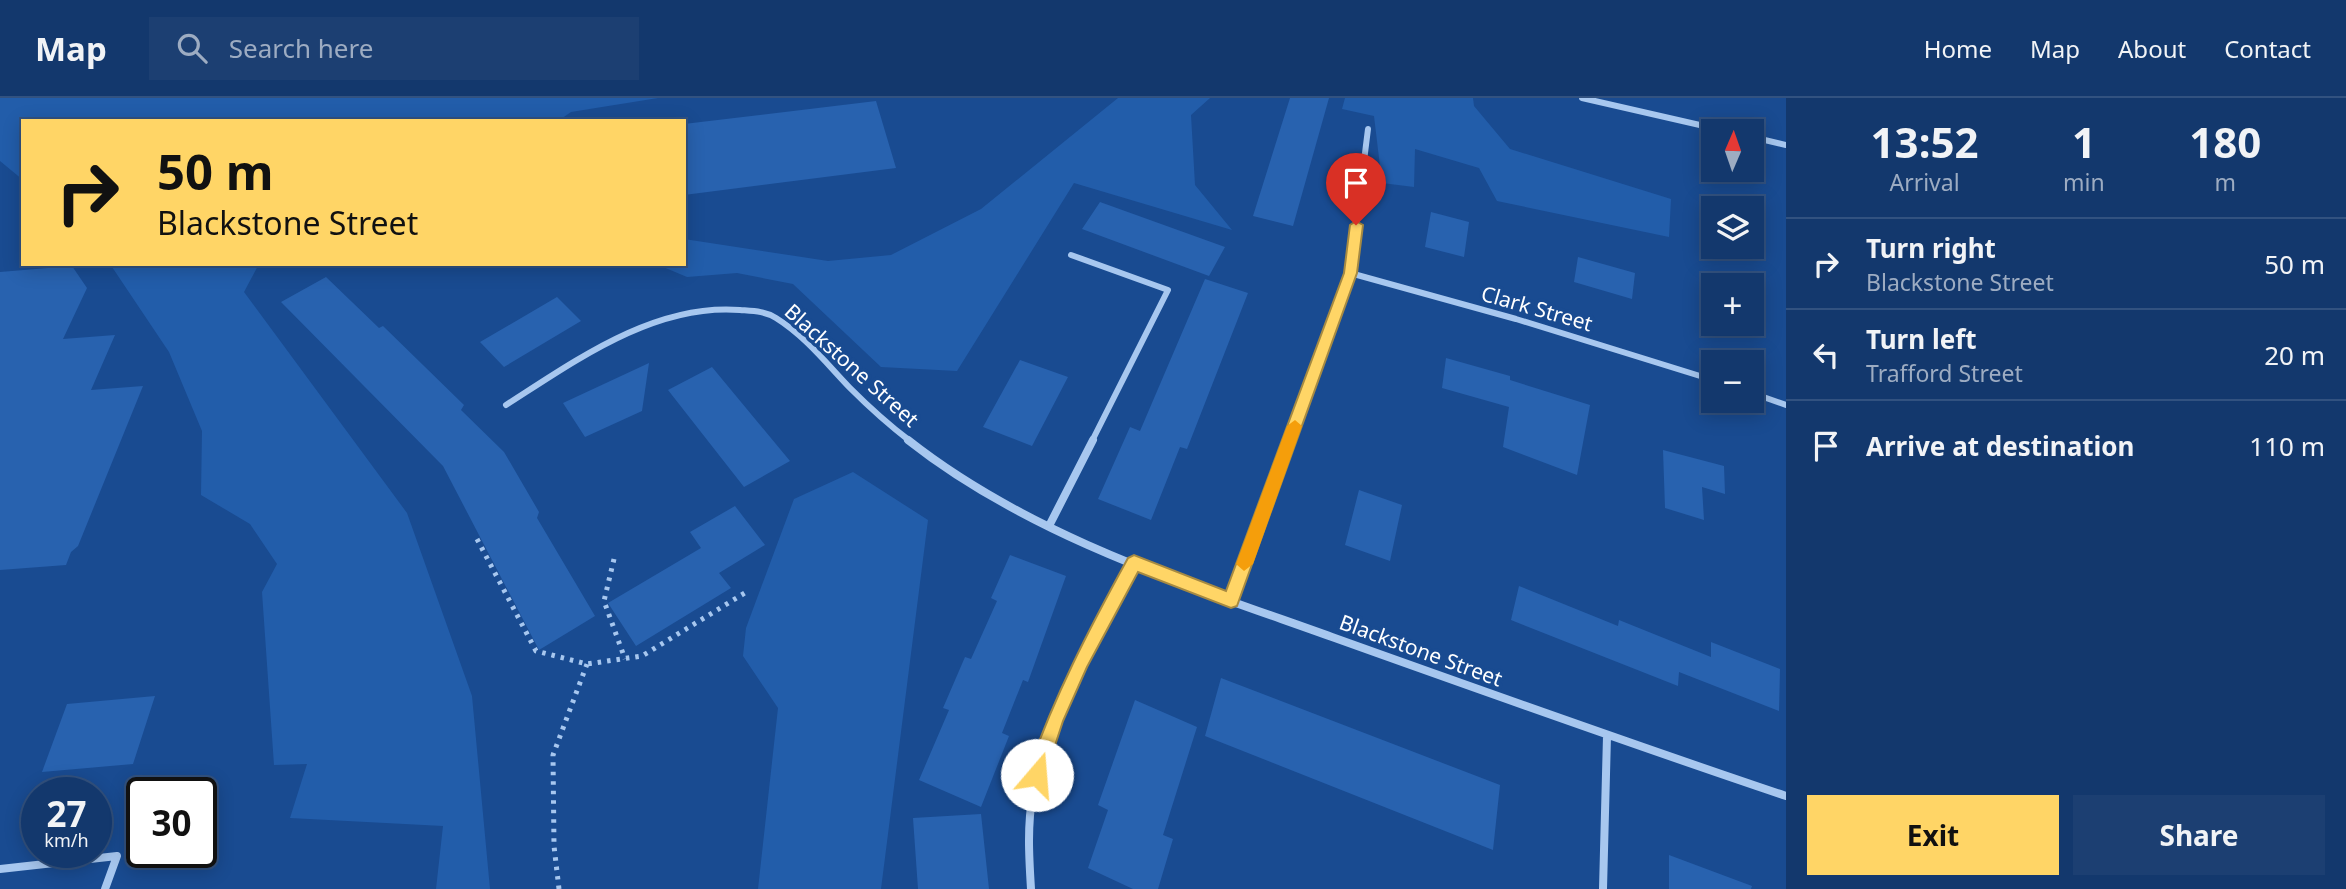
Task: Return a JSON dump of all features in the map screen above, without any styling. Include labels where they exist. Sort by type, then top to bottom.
[{"type":"street","points":[[1582,98],[1701,125]]},
{"type":"street","points":[[1231,600],[1350,273],[1368,129]]},
{"type":"street","points":[[1764,140],[1786,145]]},
{"type":"street","points":[[1048,526],[1168,290],[1071,255]]},
{"type":"street","name":"Clark Street","points":[[1350,273],[1516,319],[1701,376]]},
{"type":"street","name":"Blackstone Street","points":[[506,405],[633,331],[690,312],[729,308],[767,313],[797,335],[858,397],[910,442],[971,483],[1048,526],[1231,600],[1608,736],[1786,796]]},
{"type":"street","points":[[1764,397],[1786,405]]},
{"type":"street","points":[[1031,889],[1029,829],[1037,775],[1054,720],[1081,661],[1134,563]]},
{"type":"street","points":[[1603,889],[1608,736]]},
{"type":"street","points":[[0,869],[117,856],[105,889]]},
{"type":"path","points":[[477,539],[536,651],[587,664],[642,656],[748,591]]},
{"type":"path","points":[[614,559],[604,601],[625,659]]},
{"type":"path","points":[[559,889],[554,845],[553,755],[587,664]]},
{"type":"shaded area","points":[[0,98],[658,98],[571,112],[561,119],[21,119],[21,178],[0,161]]},
{"type":"shaded area","points":[[1118,98],[1210,98],[1191,115],[1195,185],[1232,230],[1074,183],[957,371],[881,367],[793,284],[737,273],[687,277],[661,266],[686,266],[686,239],[828,261],[891,255],[981,209]]},
{"type":"shaded area","points":[[1345,98],[1473,98],[1474,106],[1510,149],[1671,199],[1669,237],[1497,201],[1479,168],[1415,149],[1414,187],[1382,183],[1374,116],[1342,109]]},
{"type":"shaded area","points":[[111,266],[258,266],[244,292],[407,513],[472,696],[490,889],[436,889],[443,826],[290,818],[307,764],[274,765],[262,592],[277,564],[250,524],[201,495],[202,431],[169,352]]},
{"type":"shaded area","points":[[853,472],[928,520],[881,889],[758,889],[778,708],[743,656],[746,628],[794,499]]},
{"type":"building","points":[[1290,98],[1329,98],[1293,226],[1253,216]]},
{"type":"building","points":[[876,101],[896,168],[686,195],[686,124]]},
{"type":"building","points":[[1100,202],[1225,247],[1209,276],[1082,229]]},
{"type":"building","points":[[1431,212],[1469,222],[1464,257],[1425,247]]},
{"type":"building","points":[[1578,257],[1635,273],[1632,299],[1574,282]]},
{"type":"building","points":[[72,266],[87,288],[63,339],[115,335],[91,390],[143,386],[78,546],[71,552],[66,565],[0,570],[0,272]]},
{"type":"building","points":[[326,277],[379,328],[383,326],[464,405],[461,410],[504,452],[539,512],[537,518],[595,616],[539,650],[443,466],[281,302]]},
{"type":"building","points":[[1205,279],[1248,293],[1187,449],[1180,447],[1151,520],[1098,499],[1130,427],[1140,431]]},
{"type":"building","points":[[557,297],[581,321],[504,367],[480,342]]},
{"type":"building","points":[[1446,358],[1510,376],[1510,380],[1590,405],[1577,475],[1503,447],[1509,407],[1442,388]]},
{"type":"building","points":[[1020,360],[1068,377],[1032,446],[983,427]]},
{"type":"building","points":[[649,363],[642,411],[585,437],[563,403]]},
{"type":"building","points":[[712,367],[790,461],[744,487],[668,390]]},
{"type":"building","points":[[1663,450],[1724,466],[1725,494],[1702,487],[1704,520],[1665,508]]},
{"type":"building","points":[[1359,490],[1402,505],[1390,561],[1345,545]]},
{"type":"building","points":[[735,506],[765,545],[719,573],[731,588],[636,646],[608,603],[701,548],[690,532]]},
{"type":"building","points":[[1010,555],[1066,576],[1028,682],[1023,680],[1002,733],[1009,736],[981,807],[919,780],[949,710],[943,708],[965,657],[971,659],[997,601],[991,598]]},
{"type":"building","points":[[1519,586],[1618,626],[1619,620],[1711,657],[1711,642],[1780,669],[1779,711],[1679,672],[1678,686],[1511,620]]},
{"type":"building","points":[[1221,678],[1500,785],[1493,850],[1205,736]]},
{"type":"building","points":[[155,696],[133,764],[42,772],[67,704]]},
{"type":"building","points":[[1135,700],[1197,727],[1163,835],[1173,839],[1158,889],[1133,889],[1088,868],[1108,810],[1098,805]]},
{"type":"building","points":[[981,814],[989,889],[918,889],[913,818]]},
{"type":"building","points":[[1669,855],[1752,886],[1751,889],[1669,889]]},
{"type":"slow traffic","points":[[1244,564],[1295,426]]},
{"type":"route","points":[[1037,775],[1054,720],[1081,661],[1134,563],[1231,600],[1350,273],[1356,225]]}]
